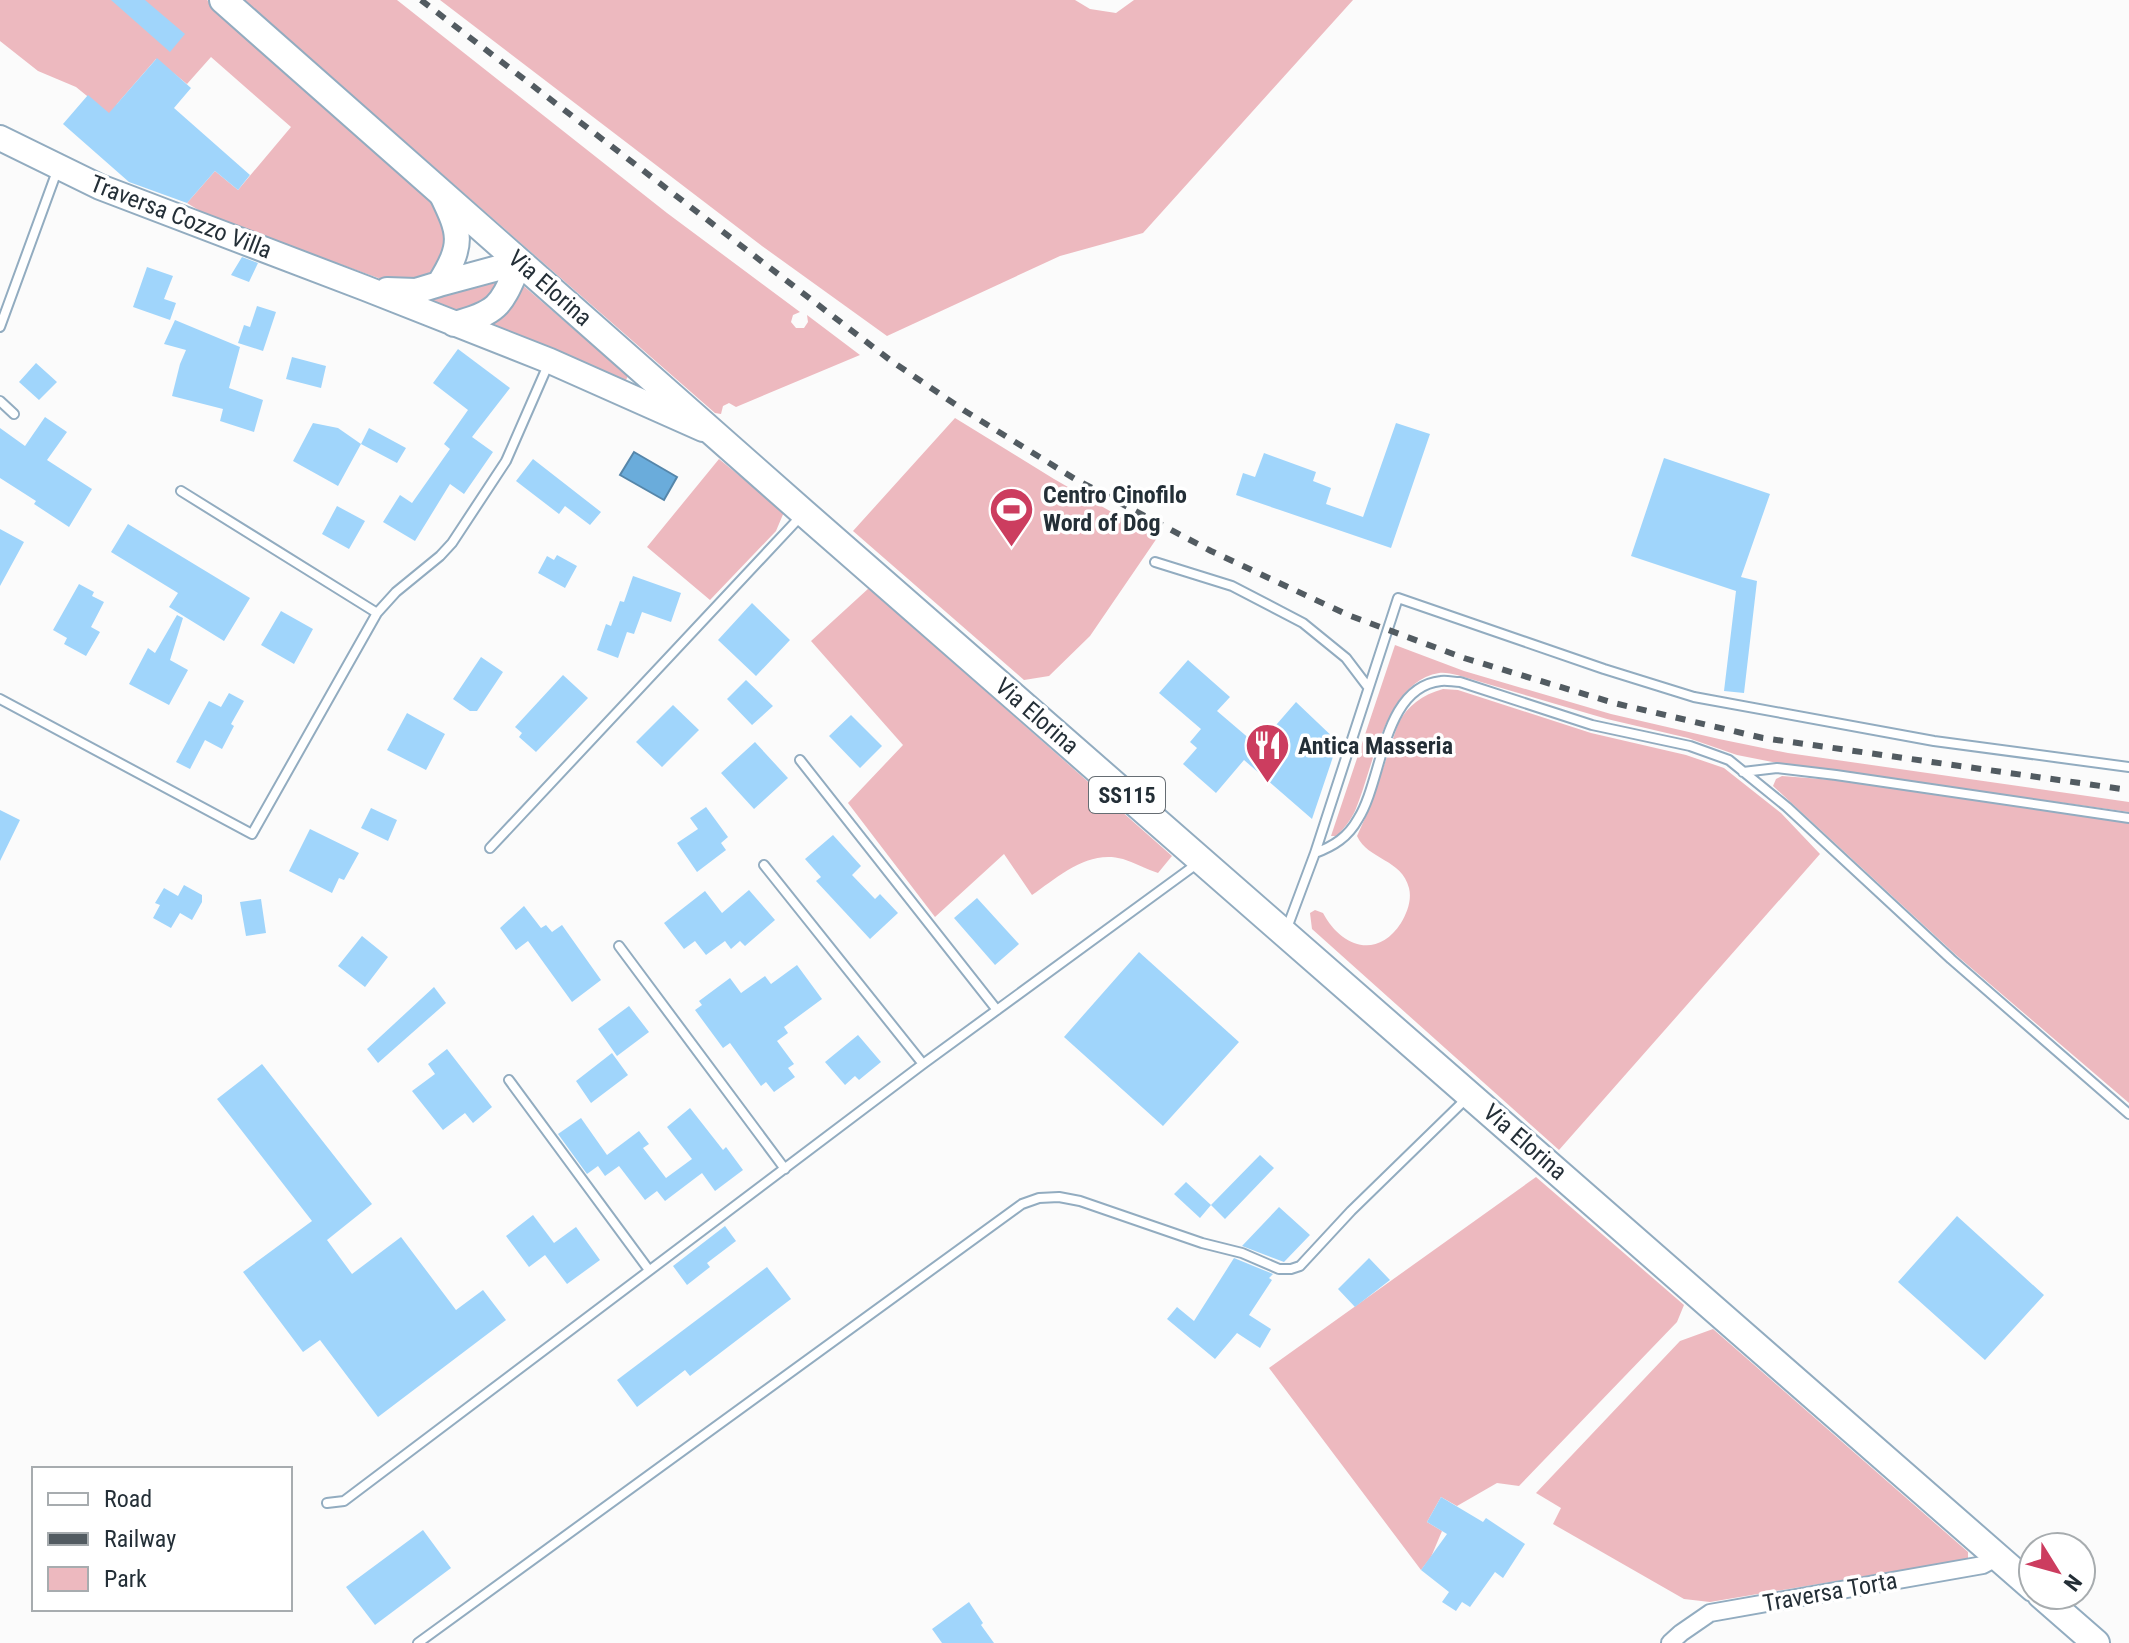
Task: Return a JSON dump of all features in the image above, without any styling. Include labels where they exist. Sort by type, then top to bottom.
[{"type":"main road","name":"Via Elorina","points":[[223,0],[804,513],[2017,1574]]},
{"type":"main road","points":[[2059,1611],[2096,1643]]},
{"type":"street","name":"Traversa Cozzo Villa","points":[[0,138],[100,187],[550,361],[718,436]]},
{"type":"street","points":[[439,284],[452,264],[457,246],[457,226],[441,192]]},
{"type":"street","points":[[365,288],[416,291],[520,262]]},
{"type":"street","points":[[454,324],[487,313],[501,303],[520,262]]},
{"type":"street","name":"Traversa Torta","points":[[1670,1643],[1710,1613],[1983,1565],[1998,1557]]},
{"type":"lane","points":[[0,327],[58,167]]},
{"type":"lane","points":[[0,699],[252,834],[377,613],[452,543],[506,461],[550,361]]},
{"type":"lane","points":[[0,401],[14,414]]},
{"type":"lane","points":[[181,491],[377,613]]},
{"type":"lane","points":[[490,848],[804,513]]},
{"type":"lane","points":[[1155,562],[1232,586],[1303,623],[1346,658],[1368,687]]},
{"type":"lane","points":[[1285,933],[1315,853],[1398,598],[1694,697],[1934,741],[2129,767]]},
{"type":"lane","points":[[1315,853],[1332,847],[1359,818],[1392,721],[1404,702],[1422,687],[1440,681],[1460,682],[1592,725],[1690,746],[1729,760],[1787,807],[1951,959],[2129,1114]]},
{"type":"lane","points":[[800,760],[997,1010]]},
{"type":"lane","points":[[1743,772],[1777,768],[1836,775],[2129,818]]},
{"type":"lane","points":[[327,1503],[344,1501],[923,1064],[1202,860]]},
{"type":"lane","points":[[764,865],[923,1064]]},
{"type":"lane","points":[[619,946],[785,1169]]},
{"type":"lane","points":[[509,1080],[649,1270]]},
{"type":"lane","points":[[418,1643],[1022,1204],[1039,1198],[1059,1197],[1080,1201],[1202,1243],[1242,1253],[1279,1269],[1291,1269],[1300,1266],[1351,1211],[1471,1095]]},
{"type":"green space","points":[[0,0],[207,0],[429,194],[437,205],[448,240],[434,269],[416,280],[392,283],[210,217],[187,203],[215,171],[238,190],[291,127],[211,57],[187,84],[156,59],[117,104],[113,117],[76,87],[38,71],[0,41]]},
{"type":"green space","points":[[243,0],[397,0],[667,213],[800,312],[793,315],[791,322],[796,328],[804,328],[808,322],[807,315],[860,355],[736,407],[729,403],[723,406],[721,414],[715,413]]},
{"type":"green space","points":[[440,0],[1075,0],[1090,9],[1116,13],[1134,0],[1353,0],[1143,233],[1060,256],[887,336],[762,246]]},
{"type":"green space","points":[[495,275],[501,282],[489,300],[462,313],[423,299]]},
{"type":"green space","points":[[519,282],[628,376],[626,380],[489,329],[490,322]]},
{"type":"green space","name":"Centro Cinofilo Word of Dog","points":[[955,418],[1157,538],[1090,636],[1049,676],[1024,680],[853,531]]},
{"type":"green space","points":[[719,459],[784,512],[776,531],[710,600],[647,547]]},
{"type":"green space","points":[[869,588],[1172,856],[1158,873],[1123,859],[1098,858],[1074,866],[1032,895],[1004,854],[935,917],[848,803],[903,745],[811,641]]},
{"type":"green space","points":[[1395,645],[1464,671],[1611,714],[1719,739],[1788,753],[2129,802],[2129,812],[1782,764],[1737,755],[1688,738],[1441,673],[1421,680],[1406,692],[1393,710],[1353,814],[1337,836],[1331,836]]},
{"type":"green space","points":[[1443,689],[1458,690],[1591,733],[1686,755],[1724,768],[1781,813],[1820,854],[1559,1150],[1312,929],[1310,913],[1315,910],[1323,913],[1339,934],[1349,941],[1371,945],[1391,935],[1403,919],[1410,897],[1405,878],[1362,844],[1357,836],[1398,724],[1416,702]]},
{"type":"green space","points":[[1782,776],[1834,780],[2129,822],[2129,1103],[1956,955],[1773,786],[1776,779]]},
{"type":"green space","points":[[1536,1177],[1684,1305],[1677,1322],[1519,1486],[1497,1483],[1457,1506],[1441,1497],[1427,1522],[1442,1531],[1431,1557],[1421,1570],[1269,1368]]},
{"type":"green space","points":[[1713,1329],[1968,1552],[1968,1559],[1710,1602],[1684,1599],[1553,1524],[1561,1508],[1536,1493],[1680,1341]]},
{"type":"water","points":[[634,452],[677,477],[664,500],[620,475]]},
{"type":"building","points":[[111,0],[145,0],[185,34],[170,52]]},
{"type":"building","points":[[157,58],[191,88],[174,108],[250,175],[238,190],[215,171],[187,203],[129,182],[63,124],[88,95],[109,113]]},
{"type":"building","points":[[242,257],[258,263],[249,282],[231,275]]},
{"type":"building","points":[[147,267],[173,276],[164,299],[176,303],[170,320],[133,307]]},
{"type":"building","points":[[257,306],[276,312],[263,351],[238,343],[244,325],[250,327]]},
{"type":"building","points":[[175,320],[240,347],[229,388],[263,400],[254,432],[220,421],[223,409],[172,396],[186,350],[164,344]]},
{"type":"building","points":[[458,349],[510,388],[472,437],[493,452],[464,494],[450,484],[415,541],[383,522],[400,495],[412,503],[450,449],[444,444],[468,410],[433,383]]},
{"type":"building","points":[[292,357],[326,366],[321,388],[286,379]]},
{"type":"building","points":[[36,363],[57,382],[39,400],[19,382]]},
{"type":"building","points":[[45,417],[67,432],[47,460],[92,489],[69,527],[0,478],[0,428],[25,446]]},
{"type":"building","points":[[313,423],[338,428],[361,444],[338,486],[293,461]]},
{"type":"building","points":[[1396,423],[1430,434],[1391,548],[1236,495],[1243,473],[1255,477],[1264,453],[1316,472],[1313,481],[1331,488],[1326,504],[1363,517]]},
{"type":"building","points":[[369,428],[406,448],[397,463],[361,444]]},
{"type":"building","points":[[1664,458],[1770,494],[1741,577],[1757,581],[1744,693],[1724,691],[1736,591],[1631,556]]},
{"type":"building","points":[[533,459],[601,512],[590,525],[565,506],[559,514],[516,481]]},
{"type":"building","points":[[337,506],[365,521],[349,549],[322,534]]},
{"type":"building","points":[[128,524],[250,598],[224,641],[169,607],[178,593],[111,552]]},
{"type":"building","points":[[0,529],[24,542],[0,586]]},
{"type":"building","points":[[557,555],[577,566],[565,588],[538,573],[547,556],[554,560]]},
{"type":"building","points":[[633,576],[681,593],[671,622],[642,612],[634,634],[627,632],[618,658],[597,650],[606,624],[611,626],[620,601],[624,602]]},
{"type":"building","points":[[79,584],[104,602],[91,627],[100,632],[86,656],[64,644],[67,638],[53,630]]},
{"type":"building","points":[[752,603],[790,640],[756,676],[718,640]]},
{"type":"building","points":[[281,611],[313,629],[294,664],[261,645]]},
{"type":"building","points":[[177,615],[183,618],[170,660],[188,670],[169,705],[129,684],[148,648],[155,653]]},
{"type":"building","points":[[481,657],[503,672],[477,711],[470,711],[453,699]]},
{"type":"building","points":[[1188,660],[1230,697],[1217,711],[1258,746],[1296,702],[1338,742],[1312,819],[1244,760],[1216,793],[1183,764],[1197,748],[1190,742],[1201,729],[1159,693]]},
{"type":"building","points":[[563,675],[588,698],[536,752],[519,737],[522,733],[515,727]]},
{"type":"building","points":[[746,680],[773,706],[752,725],[727,699]]},
{"type":"building","points":[[229,693],[244,701],[222,749],[205,740],[190,769],[176,762],[209,701],[221,707]]},
{"type":"building","points":[[673,705],[699,730],[662,767],[636,742]]},
{"type":"building","points":[[407,713],[445,734],[426,770],[387,750]]},
{"type":"building","points":[[851,715],[882,746],[860,768],[829,736]]},
{"type":"building","points":[[755,742],[788,778],[754,809],[721,773]]},
{"type":"building","points":[[706,807],[728,837],[721,843],[726,850],[697,872],[677,843],[698,829],[690,818]]},
{"type":"building","points":[[371,808],[397,820],[388,841],[361,828]]},
{"type":"building","points":[[0,810],[20,820],[0,861]]},
{"type":"building","points":[[310,829],[359,853],[344,880],[339,878],[332,893],[289,871]]},
{"type":"building","points":[[833,835],[861,866],[852,875],[875,899],[880,894],[898,913],[870,939],[816,881],[821,877],[805,859]]},
{"type":"building","points":[[184,885],[202,895],[202,902],[192,920],[180,913],[171,928],[153,918],[160,905],[155,903],[164,888],[178,896]]},
{"type":"building","points":[[749,890],[775,920],[745,946],[740,941],[731,949],[725,941],[706,955],[695,941],[684,949],[664,923],[705,891],[722,913]]},
{"type":"building","points":[[977,898],[1019,944],[995,965],[954,918]]},
{"type":"building","points":[[261,899],[266,933],[246,936],[240,902]]},
{"type":"building","points":[[524,906],[541,928],[546,925],[552,932],[562,925],[601,980],[572,1002],[528,941],[516,950],[500,928]]},
{"type":"building","points":[[362,936],[388,957],[365,987],[338,966]]},
{"type":"building","points":[[1139,952],[1239,1042],[1163,1126],[1064,1037]]},
{"type":"building","points":[[797,965],[822,999],[784,1027],[788,1033],[777,1041],[794,1064],[788,1068],[795,1077],[774,1092],[766,1082],[761,1086],[730,1043],[723,1048],[695,1010],[702,1005],[699,1001],[730,978],[741,993],[765,976],[771,984]]},
{"type":"building","points":[[434,987],[446,1003],[378,1063],[367,1049]]},
{"type":"building","points":[[629,1006],[649,1032],[617,1056],[598,1029]]},
{"type":"building","points":[[858,1035],[881,1062],[859,1080],[855,1076],[845,1085],[825,1062]]},
{"type":"building","points":[[447,1049],[492,1107],[473,1123],[465,1113],[443,1130],[412,1091],[435,1074],[428,1064]]},
{"type":"building","points":[[612,1053],[628,1075],[591,1103],[576,1081]]},
{"type":"building","points":[[262,1064],[372,1204],[327,1240],[352,1274],[401,1237],[456,1310],[483,1290],[506,1320],[378,1417],[320,1340],[303,1352],[243,1272],[312,1221],[217,1099]]},
{"type":"building","points":[[690,1108],[743,1170],[715,1191],[702,1173],[665,1201],[657,1191],[645,1200],[619,1166],[605,1176],[598,1166],[587,1174],[558,1134],[581,1118],[607,1155],[639,1131],[649,1144],[643,1148],[666,1178],[692,1159],[667,1127]]},
{"type":"building","points":[[1260,1155],[1274,1168],[1225,1219],[1211,1205]]},
{"type":"building","points":[[1186,1182],[1211,1205],[1200,1218],[1174,1194]]},
{"type":"building","points":[[1279,1207],[1310,1235],[1284,1262],[1242,1246]]},
{"type":"building","points":[[533,1215],[554,1243],[576,1227],[600,1260],[567,1284],[545,1255],[529,1267],[506,1236]]},
{"type":"building","points":[[1957,1216],[2044,1295],[1985,1360],[1898,1282]]},
{"type":"building","points":[[725,1226],[736,1241],[707,1263],[710,1267],[687,1285],[673,1266]]},
{"type":"building","points":[[1234,1258],[1273,1274],[1249,1315],[1271,1329],[1260,1348],[1237,1333],[1215,1359],[1167,1319],[1177,1307],[1194,1321]]},
{"type":"building","points":[[1369,1258],[1390,1280],[1355,1307],[1338,1289]]},
{"type":"building","points":[[767,1267],[791,1299],[690,1376],[685,1370],[637,1407],[617,1380]]},
{"type":"building","points":[[1441,1497],[1483,1522],[1486,1518],[1525,1544],[1503,1578],[1495,1572],[1470,1607],[1462,1602],[1456,1611],[1442,1602],[1449,1592],[1421,1570],[1447,1534],[1427,1522]]},
{"type":"building","points":[[423,1530],[451,1568],[375,1625],[346,1587]]},
{"type":"building","points":[[969,1602],[994,1643],[942,1643],[932,1629]]},
{"type":"railway","points":[[421,0],[890,360],[965,411],[1075,479],[1211,551],[1348,615],[1464,658],[1614,703],[1763,738],[2129,790]]},
{"type":"place","name":"Centro Cinofilo Word of Dog","points":[[1012,548]]},
{"type":"place","name":"Antica Masseria","points":[[1267,785]]}]
